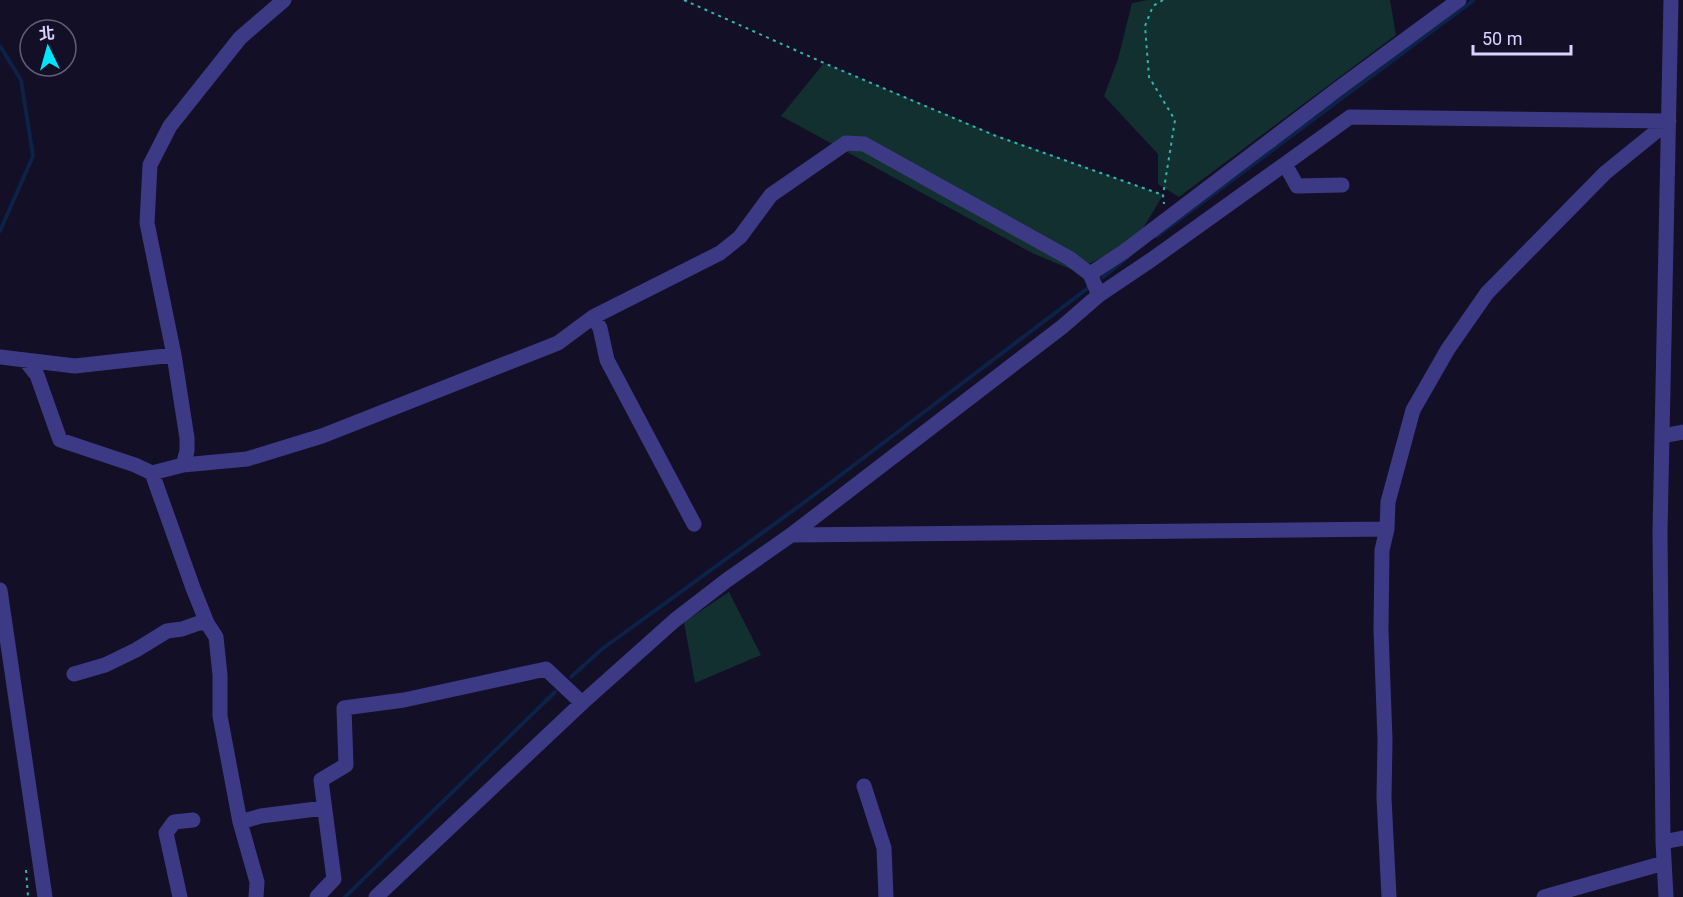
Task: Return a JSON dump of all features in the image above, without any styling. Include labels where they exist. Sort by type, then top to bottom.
[{"type":"street","points":[[183,465],[187,451],[187,438],[174,355],[147,223],[150,165],[170,126],[240,38],[284,0]]},
{"type":"street","points":[[1090,274],[1125,251],[1459,0]]},
{"type":"street","points":[[1666,897],[1663,842],[1660,532],[1662,436],[1676,188],[1669,121],[1671,0]]},
{"type":"street","points":[[376,897],[675,620],[791,535],[1062,327],[1099,295],[1350,117],[1669,121]]},
{"type":"street","points":[[1389,897],[1384,798],[1382,550],[1387,529],[1388,502],[1413,410],[1448,349],[1487,293],[1605,173],[1669,121]]},
{"type":"street","points":[[152,474],[183,465],[247,459],[322,435],[558,343],[575,328],[593,317],[720,253],[740,237],[771,195],[846,142],[864,144],[1046,244],[1090,274],[1099,295]]},
{"type":"street","points":[[1285,164],[1297,186],[1342,185]]},
{"type":"street","points":[[593,317],[600,328],[607,360],[694,524]]},
{"type":"street","points":[[0,357],[75,366],[174,355]]},
{"type":"street","points":[[25,360],[37,375],[60,440],[135,465],[152,474],[207,623],[216,637],[220,675],[220,716],[240,822],[257,882],[256,897]]},
{"type":"street","points":[[1662,436],[1683,432]]},
{"type":"street","points":[[791,535],[1387,529]]},
{"type":"street","points":[[0,590],[45,897]]},
{"type":"street","points":[[74,674],[105,665],[167,631],[207,623]]},
{"type":"street","points":[[317,897],[334,879],[321,780],[346,765],[344,708],[415,698],[546,669],[582,704]]},
{"type":"street","points":[[864,786],[884,848],[886,897]]},
{"type":"street","points":[[240,822],[261,816],[324,808]]},
{"type":"street","points":[[180,897],[166,833],[174,822],[193,820]]},
{"type":"street","points":[[1663,842],[1683,838]]},
{"type":"street","points":[[1544,897],[1664,863]]},
{"type":"path","points":[[684,0],[824,63],[996,135],[1162,195]]},
{"type":"path","points":[[1163,0],[1153,6],[1145,26],[1149,77],[1175,120],[1162,195],[1167,219]]},
{"type":"green space","points":[[1148,0],[1390,0],[1396,35],[1179,197],[1158,184],[1158,154],[1104,96],[1118,59],[1132,3]]},
{"type":"green space","points":[[824,63],[996,135],[1163,195],[1136,240],[1075,271],[1032,253],[781,116]]},
{"type":"green space","points":[[729,592],[761,655],[695,683],[684,622]]},
{"type":"waterway","points":[[1157,236],[1474,0]]},
{"type":"waterway","points":[[0,46],[21,80],[33,156],[0,231]]},
{"type":"waterway","points":[[1103,277],[1127,258]]},
{"type":"waterway","points":[[571,677],[602,649],[817,493],[1088,288]]},
{"type":"waterway","points":[[345,897],[555,692]]}]
